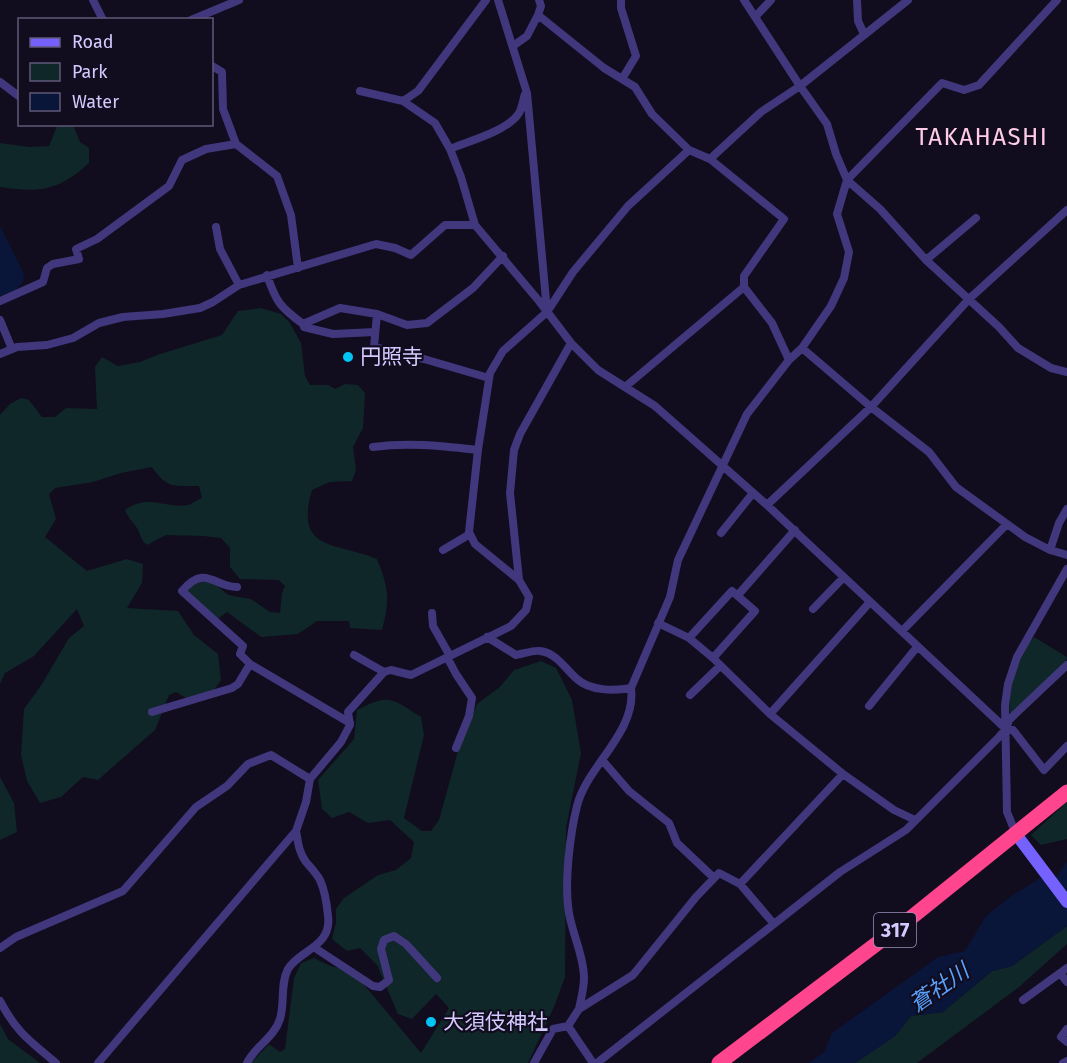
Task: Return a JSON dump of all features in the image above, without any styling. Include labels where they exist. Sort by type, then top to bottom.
[{"type":"highway","name":"317","points":[[719,1063],[1017,836],[1067,792]]},
{"type":"street","points":[[93,0],[102,18]]},
{"type":"street","points":[[195,18],[238,0]]},
{"type":"street","points":[[403,101],[418,91],[486,0]]},
{"type":"street","points":[[498,0],[526,91],[547,312]]},
{"type":"street","points":[[513,46],[527,36],[538,15],[541,6],[539,0]]},
{"type":"street","points":[[621,0],[621,8],[636,56],[622,79]]},
{"type":"street","points":[[744,0],[827,124],[847,180],[880,208],[926,260],[1018,348],[1051,368],[1067,372]]},
{"type":"street","points":[[756,16],[771,0]]},
{"type":"street","points":[[849,0],[857,4],[858,21],[864,34]]},
{"type":"street","points":[[710,159],[761,112],[800,86],[908,0]]},
{"type":"street","points":[[534,1063],[553,1029],[568,1026],[579,1009],[584,976],[567,906],[569,861],[574,818],[580,792],[603,761],[628,715],[632,698],[631,688],[670,597],[678,560],[747,414],[789,360],[802,348],[831,306],[844,278],[849,252],[837,214],[847,180],[942,83],[964,90],[979,85],[1057,0]]},
{"type":"street","points":[[538,15],[604,68],[635,87],[652,114],[689,150],[710,159],[784,219],[744,276],[744,287],[772,323],[789,360]]},
{"type":"street","points":[[213,67],[222,72],[223,109],[236,144],[277,176],[291,215],[298,268]]},
{"type":"street","points":[[0,82],[18,96]]},
{"type":"street","points":[[360,91],[403,101],[435,123],[450,149],[461,177],[475,225],[503,256],[571,343],[598,370],[655,406],[767,504],[917,647],[1006,729],[1012,730],[1044,770],[1067,746]]},
{"type":"street","points":[[450,149],[499,129],[510,122],[519,112],[526,91]]},
{"type":"street","points":[[0,301],[43,282],[47,268],[53,264],[79,259],[76,249],[97,238],[169,186],[182,160],[206,149],[236,144]]},
{"type":"street","points":[[98,1063],[296,831],[306,802],[310,779],[341,742],[350,725],[348,712],[384,672],[391,670],[411,675],[511,626],[526,610],[529,597],[519,580],[475,544],[470,534],[478,450],[489,378],[503,351],[547,312],[573,272],[628,206],[689,150]]},
{"type":"street","points":[[767,504],[871,407],[969,299],[1067,210]]},
{"type":"street","points":[[926,260],[976,218]]},
{"type":"street","points":[[0,354],[12,349],[47,345],[73,338],[99,322],[200,308],[239,285],[376,244],[395,248],[411,255],[445,225],[475,225]]},
{"type":"street","points":[[216,227],[220,249],[239,285]]},
{"type":"street","points":[[303,324],[340,308],[377,314],[407,325],[427,323],[473,288],[503,256]]},
{"type":"street","points":[[267,275],[276,300],[304,327],[333,334],[375,332]]},
{"type":"street","points":[[625,387],[744,287]]},
{"type":"street","points":[[377,314],[374,346],[379,349],[424,359],[489,378]]},
{"type":"street","points":[[0,320],[12,349]]},
{"type":"street","points":[[519,580],[510,493],[514,450],[520,434],[571,343]]},
{"type":"street","points":[[802,348],[871,407],[929,452],[956,487],[1025,537],[1050,550],[1067,555]]},
{"type":"street","points":[[373,447],[415,443],[478,450]]},
{"type":"street","points":[[721,533],[753,493]]},
{"type":"street","points":[[1050,550],[1059,523],[1067,509]]},
{"type":"street","points":[[902,631],[1007,524]]},
{"type":"street","points":[[738,595],[795,530]]},
{"type":"street","points":[[443,550],[470,534]]},
{"type":"street","points":[[1067,569],[1013,667],[1005,705],[1007,812],[1017,836],[1067,902]]},
{"type":"street","points":[[813,609],[844,577]]},
{"type":"street","points":[[237,587],[231,588],[214,579],[201,578],[190,582],[182,591],[243,646],[240,654],[250,664],[350,723]]},
{"type":"street","points":[[689,638],[732,591],[738,595],[755,611],[713,658]]},
{"type":"street","points":[[770,714],[870,602]]},
{"type":"street","points":[[432,612],[433,626],[456,674],[472,698],[469,716],[456,748]]},
{"type":"street","points":[[658,623],[689,638],[713,658],[770,714],[843,774],[894,810],[915,820]]},
{"type":"street","points":[[487,637],[516,655],[539,651],[551,655],[577,680],[593,688],[631,688]]},
{"type":"street","points":[[869,706],[917,647]]},
{"type":"street","points":[[354,655],[384,672]]},
{"type":"street","points":[[152,712],[232,688],[238,684],[250,664]]},
{"type":"street","points":[[597,1063],[840,872],[906,830],[1006,729],[1009,720],[1067,665]]},
{"type":"street","points":[[690,695],[720,666]]},
{"type":"street","points":[[0,948],[16,938],[123,891],[196,807],[227,786],[249,764],[271,754],[310,779]]},
{"type":"street","points":[[603,761],[629,791],[669,823],[676,843],[714,878]]},
{"type":"street","points":[[740,884],[843,774]]},
{"type":"street","points":[[247,1063],[274,1032],[280,1018],[283,987],[288,969],[298,958],[315,948],[323,937],[329,920],[321,883],[299,848],[296,831]]},
{"type":"street","points":[[579,1009],[633,975],[696,897],[719,873],[740,884],[774,924]]},
{"type":"street","points":[[315,948],[373,986],[380,987],[389,980],[381,949],[384,940],[394,936],[406,944],[437,978]]},
{"type":"street","points":[[1023,1000],[1064,971],[1067,982]]},
{"type":"street","points":[[0,1001],[11,1022],[29,1042],[56,1063]]},
{"type":"street","points":[[568,1026],[593,1063]]},
{"type":"street","points":[[1067,1029],[1061,1037],[1067,1042]]},
{"type":"green space","points":[[57,126],[73,126],[80,142],[89,148],[89,163],[68,179],[48,188],[26,190],[0,187],[0,143],[29,147],[49,146]]},
{"type":"green space","points":[[261,308],[281,314],[290,323],[301,343],[305,376],[310,385],[328,385],[335,389],[345,384],[358,385],[365,393],[363,428],[353,447],[356,470],[352,481],[330,482],[312,490],[308,510],[309,525],[314,535],[322,541],[377,559],[387,594],[382,630],[350,628],[349,621],[317,621],[298,634],[261,637],[227,612],[215,621],[184,592],[191,584],[202,581],[215,584],[228,595],[251,599],[270,612],[280,613],[285,586],[279,580],[240,579],[230,567],[230,548],[221,538],[166,535],[147,545],[125,510],[133,505],[149,502],[188,505],[202,498],[199,486],[167,483],[152,467],[121,473],[93,482],[55,488],[49,494],[56,519],[45,537],[87,571],[127,559],[143,564],[142,583],[127,608],[178,611],[194,635],[218,654],[221,680],[214,690],[186,698],[176,692],[169,695],[155,730],[98,780],[83,777],[61,797],[40,803],[27,781],[21,755],[24,709],[42,684],[69,638],[84,626],[77,609],[34,656],[5,673],[0,684],[0,415],[10,404],[21,398],[29,400],[42,417],[55,417],[66,408],[97,409],[95,367],[102,357],[118,366],[140,362],[222,335],[238,311]]},
{"type":"green space","points":[[1034,637],[1067,659],[1010,717],[1009,697],[1018,657]]},
{"type":"green space","points":[[541,661],[556,668],[572,700],[581,753],[566,828],[565,977],[528,1063],[251,1063],[269,1044],[280,1052],[285,1049],[294,978],[301,963],[314,958],[330,966],[350,970],[421,1053],[449,1008],[436,994],[412,1019],[398,1014],[377,965],[360,948],[347,951],[332,939],[336,923],[336,909],[344,898],[378,875],[396,870],[411,858],[414,842],[390,820],[368,823],[349,812],[332,818],[322,809],[318,780],[354,739],[357,710],[376,701],[396,702],[421,717],[424,735],[404,818],[422,831],[431,831],[439,820],[460,744],[477,704],[500,687],[514,670]]},
{"type":"green space","points":[[0,777],[14,803],[17,832],[0,840]]},
{"type":"green space","points":[[1067,802],[1067,839],[1041,845],[1031,835]]},
{"type":"green space","points":[[1067,926],[1067,944],[1019,987],[917,1063],[855,1063],[895,1036],[911,1016],[943,1012],[992,971],[1012,966]]},
{"type":"green space","points":[[0,1024],[8,1039],[40,1063],[0,1063]]},
{"type":"water","points":[[0,226],[24,274],[22,284],[14,291],[0,296]]},
{"type":"water","name":"蒼社川","points":[[1067,862],[1067,926],[1012,966],[992,971],[943,1012],[911,1016],[895,1036],[855,1063],[809,1063],[824,1052],[832,1033],[938,957],[965,951],[986,916],[1010,897],[1042,877],[1050,885]]},
{"type":"place","name":"円照寺","points":[[348,357]]},
{"type":"place","name":"大須伎神社","points":[[431,1022]]},
{"type":"district","name":"TAKAHASHI","points":[[982,137]]}]
